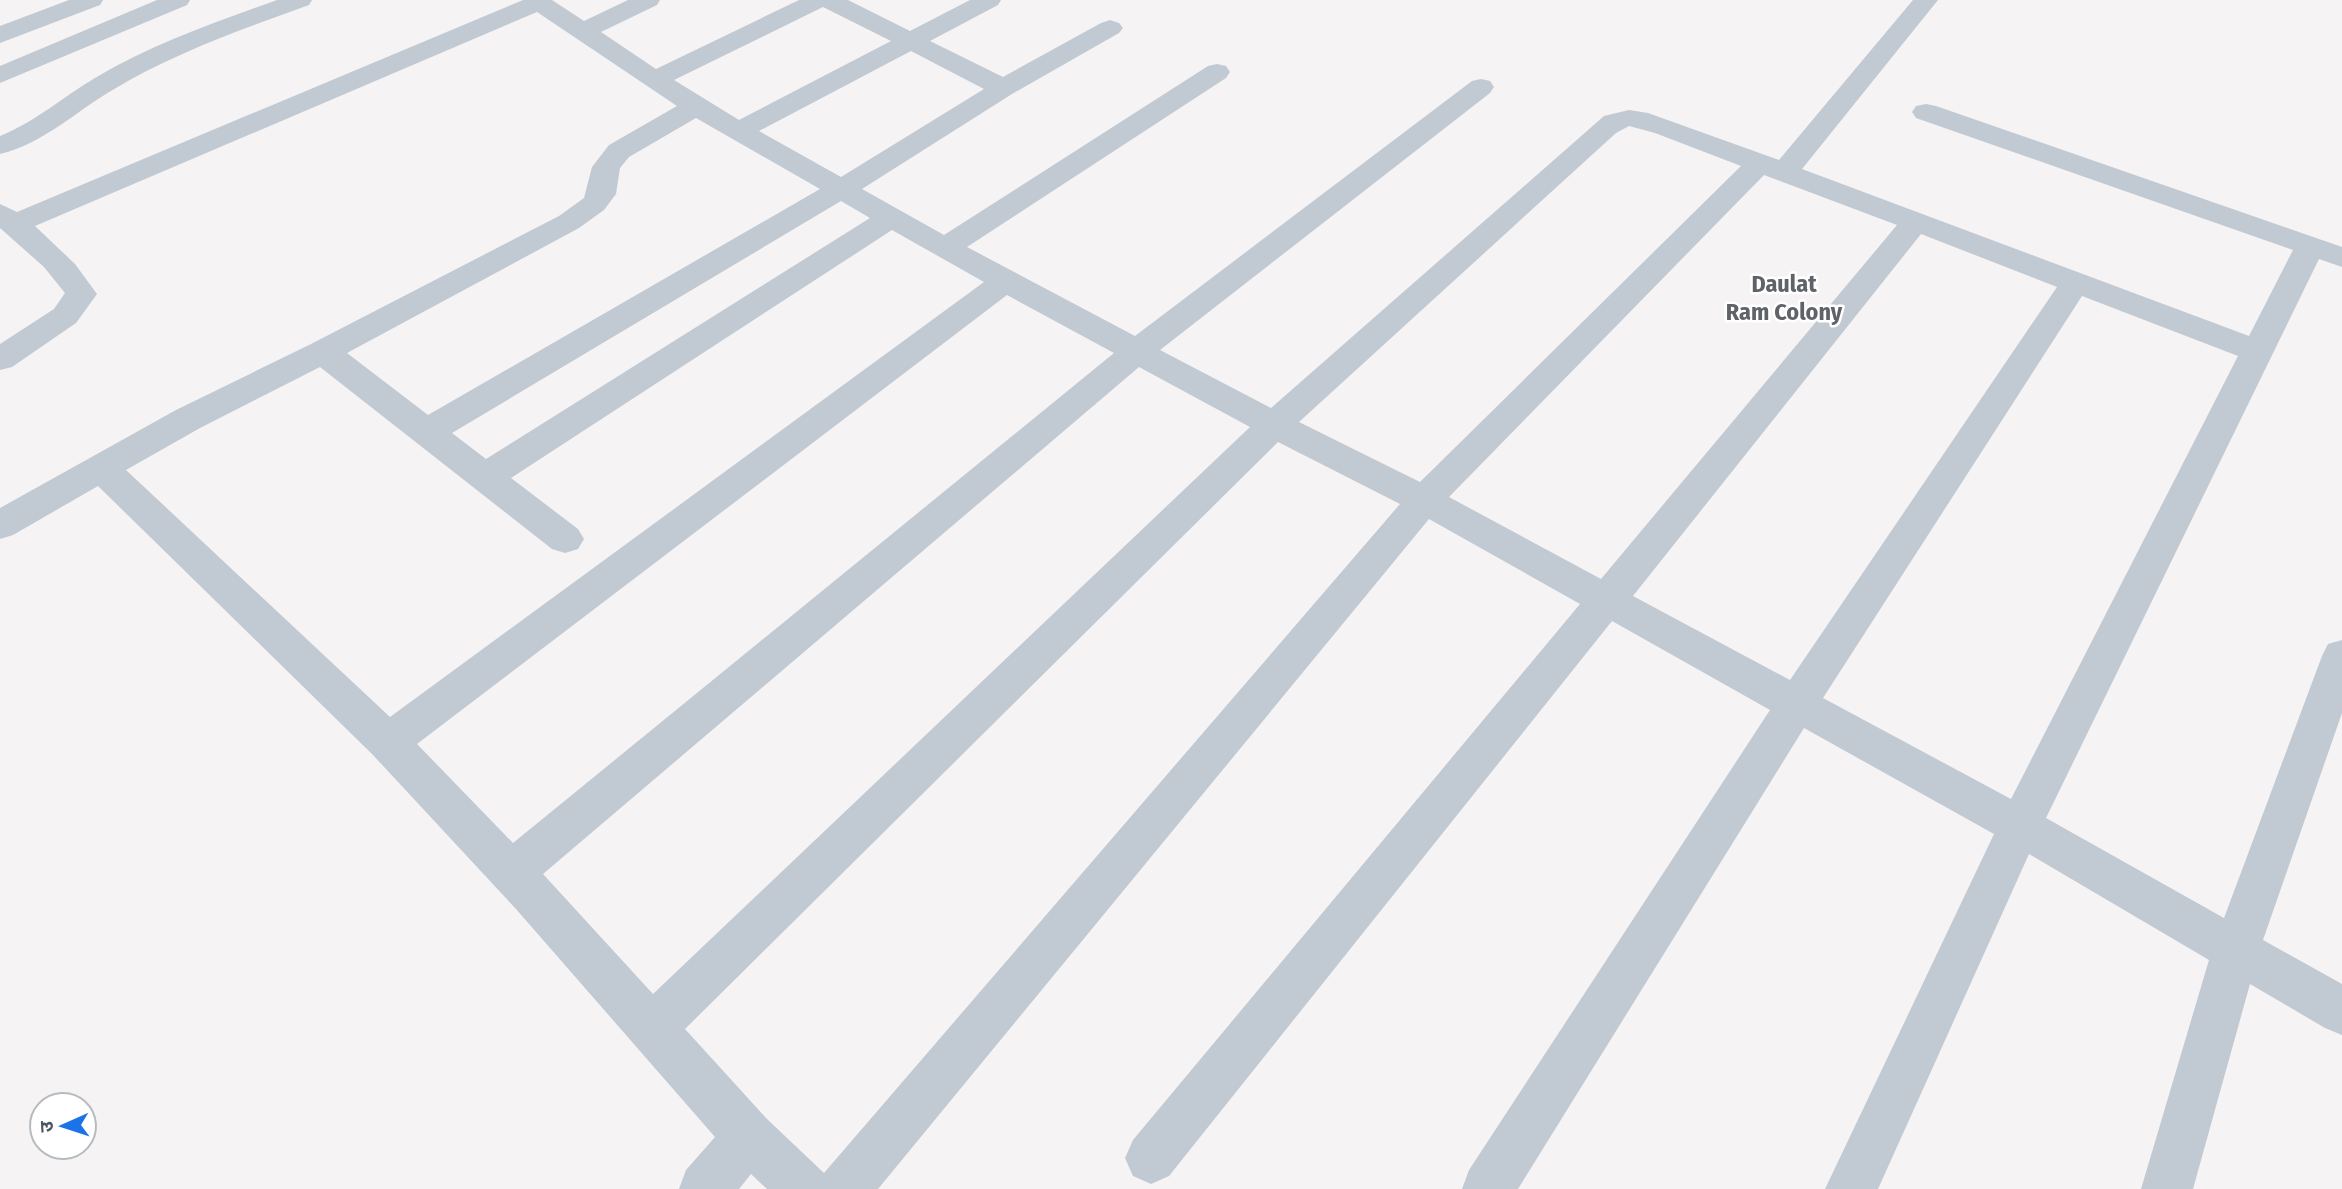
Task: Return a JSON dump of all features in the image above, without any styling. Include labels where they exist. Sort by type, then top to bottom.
[{"type":"street","points":[[0,35],[91,0]]},
{"type":"street","points":[[0,75],[178,0]]},
{"type":"street","points":[[0,146],[29,134],[105,83],[137,66],[202,36],[300,0]]},
{"type":"street","points":[[582,31],[648,0]]},
{"type":"street","points":[[654,80],[818,0]]},
{"type":"street","points":[[829,0],[1003,88]]},
{"type":"street","points":[[738,131],[989,0]]},
{"type":"street","points":[[844,1189],[1424,500],[1772,168],[1926,0]]},
{"type":"street","points":[[0,359],[65,316],[81,295],[65,272],[7,219],[538,1],[696,107],[945,248],[1274,425],[1424,500],[1606,602],[2020,826],[2235,952],[2342,1011]]},
{"type":"street","points":[[425,433],[841,189],[1003,88],[1110,28]]},
{"type":"street","points":[[945,248],[1217,72]]},
{"type":"street","points":[[512,872],[1137,351],[1481,87]]},
{"type":"street","points":[[0,525],[188,419],[323,352],[569,222],[594,204],[601,194],[606,167],[619,151],[696,107]]},
{"type":"street","points":[[1851,1189],[2020,826],[2257,351],[2326,251],[1926,112]]},
{"type":"street","points":[[652,1028],[1274,425],[1613,120],[1625,117],[1642,119],[2257,351]]},
{"type":"street","points":[[485,477],[892,217]]},
{"type":"street","points":[[1151,1158],[1915,222]]},
{"type":"street","points":[[388,742],[1005,281]]},
{"type":"street","points":[[1488,1189],[1796,705],[2076,282]]},
{"type":"street","points":[[323,352],[565,539]]},
{"type":"street","points":[[102,468],[388,742],[512,872],[750,1137],[804,1189]]},
{"type":"street","points":[[2167,1189],[2235,952],[2342,656]]},
{"type":"street","points":[[705,1189],[750,1137]]},
{"type":"district","name":"Daulat Ram Colony","points":[[1784,298]]}]
